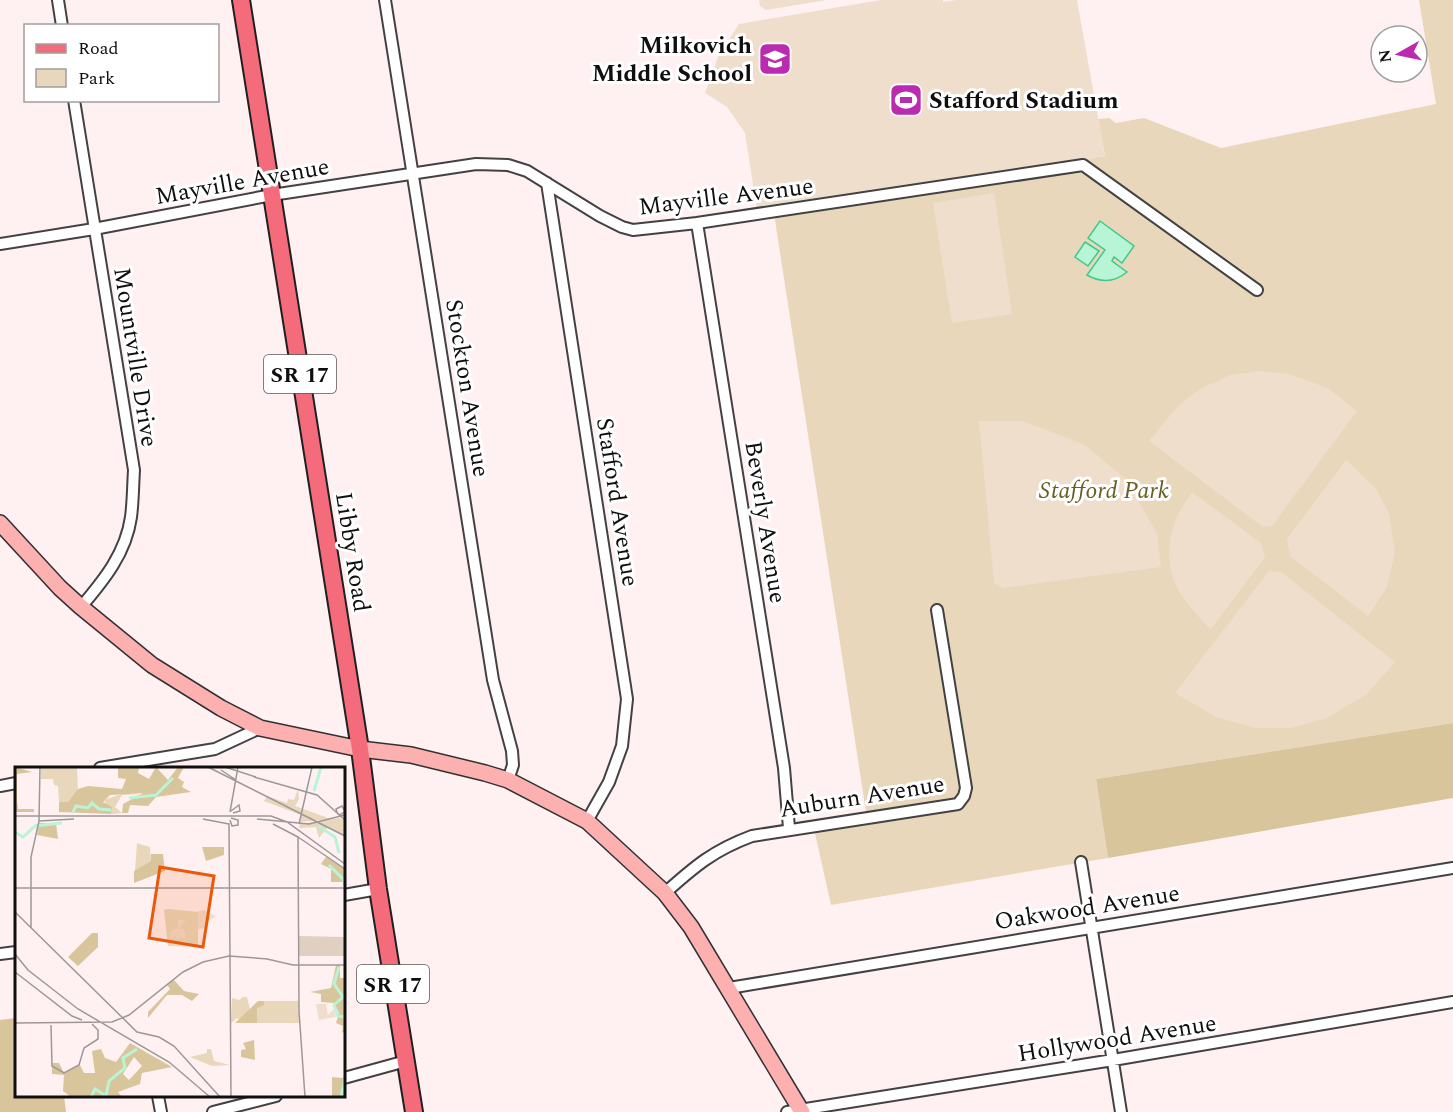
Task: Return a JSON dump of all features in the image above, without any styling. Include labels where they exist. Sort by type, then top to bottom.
[{"type":"main road","name":"Libby Road","points":[[242,0],[360,749],[378,889],[414,1112]]},
{"type":"street","points":[[58,0],[62,24]]},
{"type":"street","name":"Stockton Avenue","points":[[385,0],[493,680],[512,751],[513,765],[508,780]]},
{"type":"street","name":"Mountville Drive","points":[[74,102],[134,470],[131,519],[123,546],[108,575],[81,607]]},
{"type":"street","name":"Mayville Avenue","points":[[0,244],[94,229],[272,195],[476,164],[508,165],[527,171],[600,216],[633,230],[697,223],[1083,165],[1257,291]]},
{"type":"street","name":"Stafford Avenue","points":[[547,183],[627,699],[622,746],[609,782],[587,821]]},
{"type":"street","name":"Beverly Avenue","points":[[697,223],[784,768],[789,828]]},
{"type":"street","points":[[0,523],[60,588],[152,665],[209,702],[260,728],[360,749],[411,755],[485,772],[508,780],[587,821],[665,893],[690,927],[729,988],[797,1111]]},
{"type":"street","name":"Auburn Avenue","points":[[665,893],[697,863],[730,844],[752,836],[789,828],[958,804],[966,788],[937,610]]},
{"type":"street","points":[[106,767],[214,749],[260,728]]},
{"type":"street","points":[[0,786],[15,783]]},
{"type":"street","points":[[1081,862],[1121,1112]]},
{"type":"street","name":"Oakwood Avenue","points":[[729,988],[1453,868]]},
{"type":"street","points":[[345,895],[378,889]]},
{"type":"street","points":[[0,954],[15,952]]},
{"type":"street","name":"Hollywood Avenue","points":[[797,1111],[1453,1002]]},
{"type":"street","points":[[345,1078],[406,1061]]},
{"type":"street","points":[[158,1097],[161,1112]]},
{"type":"street","points":[[213,1112],[269,1097]]},
{"type":"green space","points":[[759,0],[827,0],[766,10],[760,6]]},
{"type":"green space","name":"Stafford Stadium","points":[[881,0],[943,0],[943,2],[956,0],[1077,0],[1105,156],[757,210],[745,133],[727,107],[705,93],[718,57],[739,24]]},
{"type":"green space","name":"Stafford Park","points":[[1419,0],[1453,0],[1453,723],[1096,779],[1108,858],[831,905],[812,820],[866,812],[773,207],[1105,156],[1098,119],[1109,118],[1116,123],[1144,118],[1221,148],[1436,104],[1429,61],[1429,24],[1423,24]]},
{"type":"green space","points":[[994,193],[1012,314],[952,323],[933,203]]},
{"type":"green space","points":[[1260,371],[1289,374],[1328,388],[1357,411],[1272,526],[1263,527],[1149,441],[1178,406],[1200,389],[1230,375]]},
{"type":"green space","points":[[979,421],[1023,421],[1085,445],[1127,480],[1157,534],[1161,567],[1003,588],[994,583]]},
{"type":"green space","points":[[1346,460],[1377,490],[1389,514],[1395,552],[1387,587],[1368,616],[1290,556],[1287,539]]},
{"type":"green space","points":[[1192,492],[1261,543],[1265,557],[1211,629],[1180,593],[1170,568],[1169,554],[1175,521]]},
{"type":"green space","points":[[1269,571],[1281,572],[1395,662],[1367,694],[1327,718],[1291,728],[1256,728],[1218,718],[1175,693]]},
{"type":"shaded area","points":[[1100,221],[1134,246],[1122,263],[1114,257],[1112,261],[1127,272],[1113,279],[1103,280],[1087,275],[1105,250],[1088,238]]},
{"type":"shaded area","points":[[1085,242],[1099,251],[1088,266],[1075,257]]},
{"type":"shaded area","points":[[1453,723],[1453,798],[1108,858],[1096,779]]},
{"type":"shaded area","points":[[15,1018],[15,1097],[64,1097],[66,1112],[0,1112],[0,1020]]},
{"type":"place","name":"Milkovich Middle School","points":[[775,59]]},
{"type":"place","name":"Stafford Stadium","points":[[906,100]]}]
